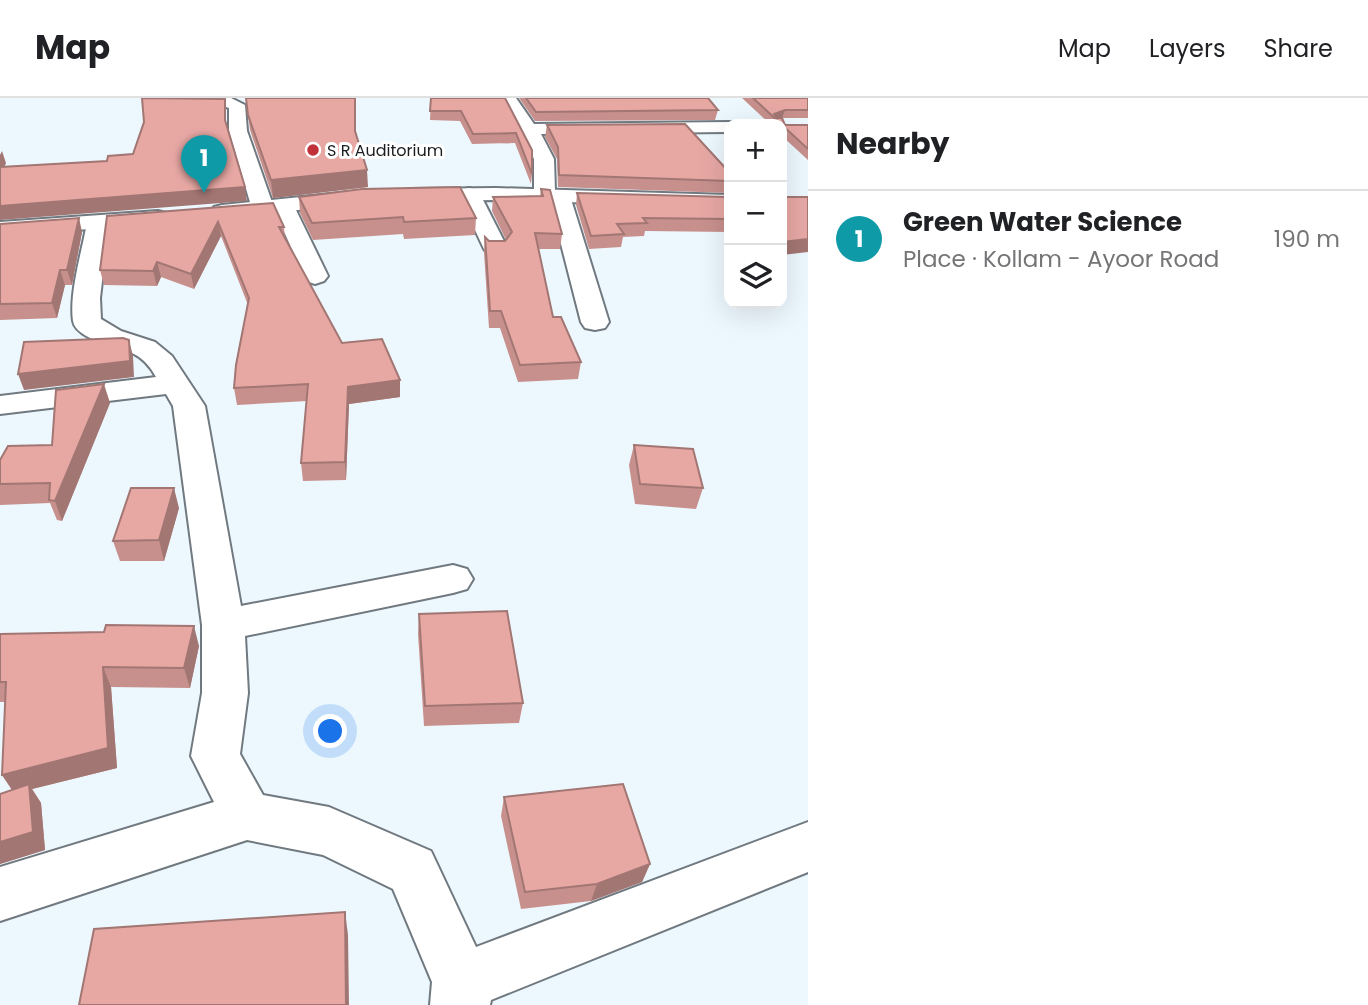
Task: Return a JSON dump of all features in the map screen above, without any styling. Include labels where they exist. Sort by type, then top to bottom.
[{"type":"street","points":[[214,98],[237,105],[238,131],[273,207],[315,276]]},
{"type":"street","points":[[508,98],[529,129],[544,159],[552,196],[595,322]]},
{"type":"street","points":[[529,129],[724,127]]},
{"type":"street","points":[[469,194],[496,250]]},
{"type":"street","points":[[208,214],[382,196],[469,194],[724,201]]},
{"type":"street","points":[[0,229],[180,216]]},
{"type":"street","points":[[98,223],[87,298],[87,323],[111,337],[145,348],[162,362],[189,406],[223,625],[225,693],[215,757],[247,816]]},
{"type":"street","points":[[0,405],[175,384]]},
{"type":"street","points":[[223,625],[453,579]]},
{"type":"street","points":[[0,894],[247,816],[329,832],[412,870],[461,993],[808,847]]},
{"type":"building","points":[[142,98],[225,99],[225,120],[245,187],[0,206],[0,167],[107,161],[108,156],[133,154],[144,122]]},
{"type":"building","points":[[246,98],[355,98],[355,131],[367,170],[271,180],[248,115]]},
{"type":"building","points":[[431,98],[505,98],[532,150],[532,174],[516,133],[473,134],[461,111],[430,111]]},
{"type":"building","points":[[526,98],[708,98],[718,110],[536,112]]},
{"type":"building","points":[[753,98],[808,98],[808,110],[785,110],[774,114],[782,119],[776,119]]},
{"type":"building","points":[[685,124],[724,167],[724,181],[559,175],[558,147],[547,125]]},
{"type":"building","points":[[787,125],[808,125],[808,149],[787,130]]},
{"type":"building","points":[[460,187],[476,218],[404,222],[403,217],[312,223],[299,197],[362,189]]},
{"type":"building","points":[[541,189],[550,190],[562,234],[535,233],[553,317],[561,317],[581,362],[520,365],[501,311],[490,311],[485,237],[489,241],[505,241],[512,232],[493,197],[543,196]]},
{"type":"building","points":[[577,193],[724,197],[724,219],[643,218],[647,223],[617,224],[624,234],[591,236]]},
{"type":"building","points":[[787,197],[808,197],[808,239],[787,241]]},
{"type":"building","points":[[273,203],[284,227],[279,227],[342,343],[382,339],[400,380],[348,387],[345,462],[301,463],[308,384],[234,388],[249,298],[218,222],[191,274],[157,262],[153,271],[100,270],[107,216]]},
{"type":"building","points":[[79,218],[67,270],[60,270],[52,303],[0,304],[0,224]]},
{"type":"building","points":[[123,338],[129,340],[130,361],[18,374],[24,342]]},
{"type":"building","points":[[104,384],[55,501],[49,500],[50,483],[0,484],[0,460],[8,446],[52,445],[56,390]]},
{"type":"building","points":[[634,445],[693,449],[703,488],[640,484]]},
{"type":"building","points":[[131,488],[174,488],[159,540],[113,541]]},
{"type":"building","points":[[507,611],[523,703],[425,706],[419,614]]},
{"type":"building","points":[[106,625],[194,626],[184,668],[103,667],[108,748],[2,775],[6,682],[0,682],[0,634],[104,632]]},
{"type":"building","points":[[29,784],[33,832],[0,842],[0,794]]},
{"type":"building","points":[[623,784],[650,864],[597,884],[525,892],[504,797]]},
{"type":"building","points":[[345,912],[346,1005],[79,1005],[94,929]]},
{"type":"place","name":"S R Auditorium","points":[[313,150]]},
{"type":"place","name":"Green Water Science","points":[[204,193]]}]
